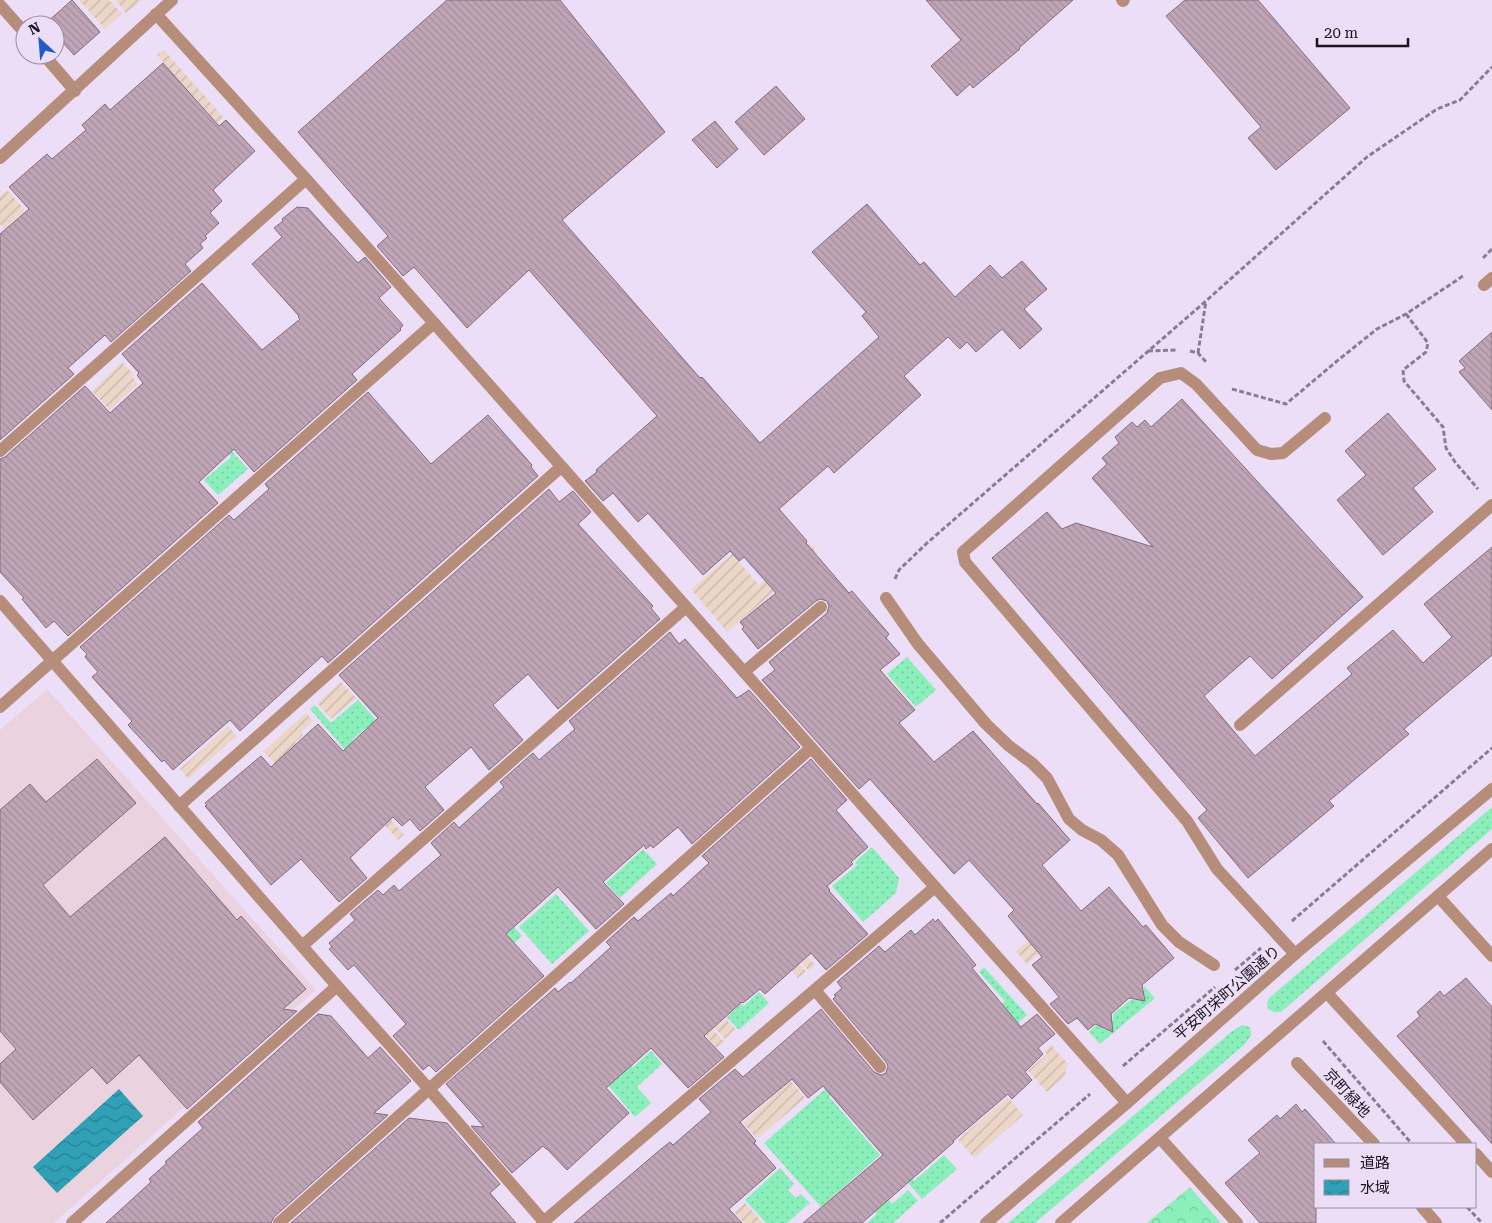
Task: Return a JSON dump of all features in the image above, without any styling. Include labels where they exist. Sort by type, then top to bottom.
[{"type":"street","points":[[0,158],[172,0]]},
{"type":"street","points":[[0,5],[15,22]]},
{"type":"street","points":[[156,14],[306,179],[1127,1103]]},
{"type":"street","points":[[52,65],[74,91]]},
{"type":"street","points":[[0,451],[306,179]]},
{"type":"street","points":[[0,707],[434,323]]},
{"type":"street","points":[[1295,954],[1217,869],[1186,822],[965,562],[964,552],[1160,378],[1181,373],[1196,384],[1257,450],[1271,454],[1283,453],[1325,418]]},
{"type":"street","points":[[179,806],[561,468]]},
{"type":"street","points":[[1240,725],[1492,505]]},
{"type":"street","points":[[886,598],[918,644],[986,724],[1047,778],[1069,819],[1082,830],[1101,840],[1118,855],[1162,925],[1179,942],[1214,966]]},
{"type":"street","points":[[0,601],[544,1222],[935,887]]},
{"type":"street","points":[[302,946],[686,607]]},
{"type":"street","points":[[744,672],[821,608]]},
{"type":"street","points":[[279,1223],[811,748]]},
{"type":"street","name":"平安町栄町公園通り","points":[[986,1223],[1127,1103],[1295,954],[1492,789]]},
{"type":"street","points":[[1061,1223],[1492,849]]},
{"type":"street","points":[[1438,896],[1492,956]]},
{"type":"street","points":[[72,1223],[337,986]]},
{"type":"street","points":[[815,990],[880,1067]]},
{"type":"street","points":[[1327,993],[1465,1143]]},
{"type":"street","name":"京町緑地","points":[[1297,1063],[1373,1143]]},
{"type":"street","points":[[1160,1138],[1237,1223]]},
{"type":"street","points":[[1477,1155],[1492,1172]]},
{"type":"street","points":[[1423,1208],[1436,1223]]},
{"type":"path","points":[[886,598],[899,570],[934,536],[1206,301],[1367,157],[1438,109],[1460,100],[1492,67]]},
{"type":"path","points":[[1480,261],[1492,249]]},
{"type":"path","points":[[1227,384],[1233,390],[1286,404],[1377,330],[1406,314],[1468,273]]},
{"type":"path","points":[[1198,353],[1206,301]]},
{"type":"path","points":[[1406,314],[1428,343],[1426,352],[1403,370],[1404,381],[1443,427],[1446,448],[1455,462],[1480,490]]},
{"type":"path","points":[[1147,352],[1180,350]]},
{"type":"path","points":[[1189,351],[1198,353],[1209,365]]},
{"type":"path","points":[[1323,1041],[1411,1143]]},
{"type":"path","points":[[1468,1208],[1482,1223]]},
{"type":"shaded area","points":[[79,0],[109,0],[122,14],[105,29]]},
{"type":"shaded area","points":[[115,0],[142,0],[126,13]]},
{"type":"shaded area","points":[[164,50],[224,118],[217,123],[157,55]]},
{"type":"shaded area","points":[[7,190],[25,210],[9,225],[12,228],[7,232],[0,224],[0,196]]},
{"type":"shaded area","points":[[122,362],[134,375],[132,377],[138,384],[110,410],[92,391]]},
{"type":"shaded area","points":[[809,543],[818,554],[727,632],[691,589],[732,554],[759,585]]},
{"type":"shaded area","points":[[341,682],[356,698],[331,719],[317,703]]},
{"type":"shaded area","points":[[47,689],[316,990],[54,1223],[0,1223],[0,730]]},
{"type":"shaded area","points":[[306,713],[313,721],[301,732],[303,735],[295,742],[299,746],[276,765],[263,751]]},
{"type":"shaded area","points":[[228,726],[237,736],[188,779],[180,769]]},
{"type":"shaded area","points":[[363,789],[404,834],[398,840],[357,795]]},
{"type":"shaded area","points":[[1072,903],[1083,916],[1027,964],[1016,951]]},
{"type":"shaded area","points":[[775,919],[815,965],[809,971],[768,925]]},
{"type":"shaded area","points":[[767,928],[806,971],[798,978],[760,935]]},
{"type":"shaded area","points":[[698,1000],[720,1024],[726,1019],[735,1029],[725,1039],[694,1004]]},
{"type":"shaded area","points":[[691,1006],[724,1042],[717,1048],[685,1012]]},
{"type":"shaded area","points":[[1051,1045],[1068,1064],[1064,1077],[1047,1092],[1028,1071],[1047,1054],[1044,1051]]},
{"type":"shaded area","points":[[788,1078],[805,1098],[757,1139],[743,1123],[772,1098],[769,1094]]},
{"type":"shaded area","points":[[1008,1097],[1023,1115],[974,1158],[958,1140]]},
{"type":"shaded area","points":[[745,1203],[763,1223],[744,1223],[734,1212]]},
{"type":"green space","points":[[215,433],[248,469],[218,495],[204,480],[231,457],[213,436]]},
{"type":"green space","points":[[907,657],[936,690],[916,707],[887,674]]},
{"type":"green space","points":[[358,700],[378,722],[369,731],[366,728],[352,740],[355,743],[346,751],[310,709],[315,705],[331,723]]},
{"type":"green space","points":[[1492,807],[1492,829],[1281,1012],[1274,1012],[1268,1009],[1267,1003],[1269,998]]},
{"type":"green space","points":[[872,847],[899,878],[896,893],[863,922],[832,886],[857,865],[855,862]]},
{"type":"green space","points":[[643,849],[657,864],[620,898],[606,883]]},
{"type":"green space","points":[[556,894],[589,931],[552,964],[519,927]]},
{"type":"green space","points":[[514,927],[522,936],[486,969],[502,937]]},
{"type":"green space","points":[[984,967],[1027,1015],[974,1061],[958,1043],[1005,1001],[979,972]]},
{"type":"green space","points":[[1144,986],[1155,998],[1100,1044],[1089,1032],[1095,1026],[1105,1026],[1113,1021],[1113,1014],[1131,1000],[1137,1000],[1141,997]]},
{"type":"green space","points":[[759,992],[769,1003],[739,1030],[727,1017],[741,1004],[744,1006]]},
{"type":"green space","points":[[1242,1025],[1250,1027],[1251,1036],[1244,1045],[1035,1223],[1008,1223],[1231,1032]]},
{"type":"green space","points":[[651,1051],[662,1064],[637,1087],[651,1103],[635,1117],[608,1085]]},
{"type":"green space","points":[[855,1063],[860,1070],[829,1097],[880,1155],[821,1207],[764,1143]]},
{"type":"green space","points":[[944,1155],[957,1169],[922,1199],[903,1177],[908,1173],[914,1181]]},
{"type":"green space","points":[[780,1168],[794,1184],[788,1190],[796,1198],[801,1194],[810,1203],[787,1223],[766,1223],[745,1200]]},
{"type":"green space","points":[[1190,1187],[1221,1223],[1147,1223]]},
{"type":"green space","points":[[908,1190],[918,1201],[893,1223],[867,1223],[877,1214],[871,1206],[884,1194],[892,1204]]},
{"type":"water","points":[[119,1089],[143,1116],[57,1193],[33,1167]]},
{"type":"building","points":[[72,0],[100,32],[74,55],[65,45],[65,15],[55,15]]},
{"type":"building","points":[[447,0],[560,0],[665,132],[562,220],[700,378],[702,377],[760,443],[879,337],[862,316],[866,312],[812,252],[867,204],[920,265],[924,262],[955,297],[990,265],[1002,278],[1022,261],[1047,289],[1024,309],[1042,329],[1020,349],[1002,329],[976,352],[967,342],[960,349],[948,337],[904,376],[921,395],[834,473],[828,466],[779,509],[849,593],[852,591],[889,634],[886,638],[900,654],[880,670],[915,710],[899,723],[934,762],[973,731],[1070,840],[1042,865],[1081,911],[1109,887],[1143,927],[1146,925],[1174,958],[1142,985],[1145,1001],[1129,998],[1111,1014],[1113,1032],[1095,1024],[1088,1030],[1077,1018],[1068,1024],[1050,1004],[1059,997],[1032,965],[1042,957],[1008,916],[1014,910],[969,860],[954,874],[870,779],[859,789],[762,680],[775,670],[769,662],[827,613],[829,606],[827,601],[820,599],[816,601],[758,649],[742,629],[744,627],[740,622],[776,593],[744,557],[739,561],[730,551],[703,575],[648,513],[638,522],[613,493],[603,501],[585,481],[657,416],[529,270],[467,328],[414,267],[403,276],[377,246],[388,236],[298,132]]},
{"type":"building","points":[[926,0],[1073,0],[1020,49],[973,88],[970,84],[957,96],[931,66],[961,40]]},
{"type":"building","points":[[1185,0],[1258,0],[1350,108],[1276,170],[1248,138],[1261,127],[1166,16]]},
{"type":"building","points":[[163,63],[219,126],[226,120],[255,151],[213,190],[222,201],[210,213],[219,223],[205,236],[207,238],[200,244],[203,248],[185,264],[191,271],[111,342],[105,335],[68,368],[74,374],[0,440],[0,234],[29,209],[9,187],[47,154],[52,159],[86,130],[82,125],[105,104],[110,110]]},
{"type":"building","points":[[776,86],[805,119],[764,155],[735,122]]},
{"type":"building","points":[[715,121],[738,149],[717,168],[692,140]]},
{"type":"building","points":[[297,207],[308,208],[358,263],[365,257],[391,287],[379,298],[403,325],[401,330],[352,374],[357,380],[254,472],[234,449],[199,482],[218,503],[68,636],[54,621],[46,628],[22,599],[24,598],[0,572],[0,459],[5,457],[85,386],[110,413],[143,383],[137,375],[139,373],[122,354],[202,283],[262,350],[300,319],[252,264],[282,237],[274,228]]},
{"type":"building","points":[[1492,332],[1492,410],[1459,372],[1465,368],[1459,361]]},
{"type":"building","points":[[368,392],[431,464],[488,415],[532,465],[531,467],[538,476],[328,663],[322,656],[240,731],[230,720],[173,770],[164,760],[162,762],[128,725],[132,721],[92,677],[98,672],[85,657],[87,654],[80,647],[229,515],[234,520],[269,489],[265,484]]},
{"type":"building","points":[[1182,399],[1363,597],[1272,679],[1250,656],[1204,696],[1255,756],[1352,674],[1347,668],[1393,630],[1423,663],[1452,637],[1424,604],[1492,547],[1492,655],[1404,729],[1409,734],[1329,801],[1334,806],[1248,878],[1198,818],[1207,810],[992,558],[1047,512],[1062,529],[1076,523],[1153,547],[1092,478],[1107,464],[1102,458],[1119,443],[1115,437],[1132,422],[1137,427],[1145,420],[1151,427]]},
{"type":"building","points":[[1388,413],[1436,469],[1413,488],[1433,512],[1383,555],[1337,500],[1366,475],[1345,451]]},
{"type":"building","points":[[549,489],[559,502],[573,491],[591,512],[578,524],[653,606],[651,608],[660,619],[558,709],[528,674],[493,705],[523,740],[489,770],[471,747],[425,787],[444,810],[420,831],[410,819],[402,826],[393,817],[350,858],[367,878],[339,902],[301,859],[271,885],[205,806],[207,805],[205,803],[261,756],[271,767],[318,724],[343,751],[378,718],[339,675]]},
{"type":"building","points":[[670,632],[679,644],[685,639],[737,698],[749,690],[800,747],[692,844],[678,827],[653,848],[651,845],[646,849],[644,845],[603,882],[624,904],[596,929],[558,887],[506,934],[544,976],[436,1072],[429,1065],[423,1070],[393,1036],[406,1024],[354,965],[348,970],[329,949],[332,947],[329,943],[355,920],[350,914],[378,890],[383,895],[394,885],[399,891],[441,855],[431,843],[454,822],[459,828],[504,787],[500,782],[533,753],[539,760],[575,729],[569,721]]},
{"type":"building","points":[[97,759],[136,803],[43,885],[70,917],[165,837],[237,920],[241,916],[306,989],[283,1009],[297,1011],[187,1109],[139,1055],[107,1084],[92,1067],[33,1120],[0,1082],[0,1064],[16,1049],[0,1031],[0,810],[30,784],[46,802]]},
{"type":"building","points":[[811,759],[847,800],[836,810],[868,847],[851,862],[853,864],[827,886],[829,891],[868,934],[826,970],[811,953],[765,994],[760,989],[742,1002],[704,1036],[724,1057],[688,1088],[651,1048],[606,1088],[629,1113],[567,1170],[543,1146],[512,1173],[471,1126],[484,1127],[446,1084],[555,988],[558,992],[571,983],[611,947],[606,942],[634,917],[638,921],[671,893],[673,896],[709,863],[702,856]]},
{"type":"building","points":[[933,919],[935,922],[938,919],[976,965],[972,968],[1021,1027],[1037,1014],[1055,1034],[1038,1048],[1043,1054],[1025,1072],[1032,1080],[1012,1099],[1008,1094],[862,1223],[803,1223],[883,1155],[823,1086],[808,1098],[792,1079],[740,1122],[756,1141],[754,1143],[776,1168],[729,1209],[742,1223],[574,1223],[661,1149],[670,1142],[673,1145],[711,1112],[699,1099],[735,1069],[743,1077],[821,1009],[874,1072],[881,1075],[886,1073],[888,1066],[886,1062],[833,999],[836,996],[834,995],[842,988],[837,982],[879,946],[885,952],[911,930],[915,935]]},
{"type":"building","points":[[1466,978],[1492,1007],[1492,1144],[1397,1036],[1420,1016],[1417,1012],[1440,991],[1444,996]]},
{"type":"building","points":[[318,1014],[331,1016],[368,1058],[380,1047],[411,1081],[374,1113],[388,1115],[274,1217],[271,1223],[106,1223],[151,1182],[149,1179],[167,1163],[165,1162],[203,1128],[198,1122]]},
{"type":"building","points":[[1296,1104],[1302,1112],[1305,1109],[1335,1143],[1314,1143],[1314,1208],[1316,1208],[1316,1223],[1260,1223],[1225,1183],[1260,1153],[1248,1140],[1277,1115],[1280,1119]]},
{"type":"building","points":[[409,1118],[447,1123],[500,1184],[490,1193],[516,1223],[291,1223]]}]
